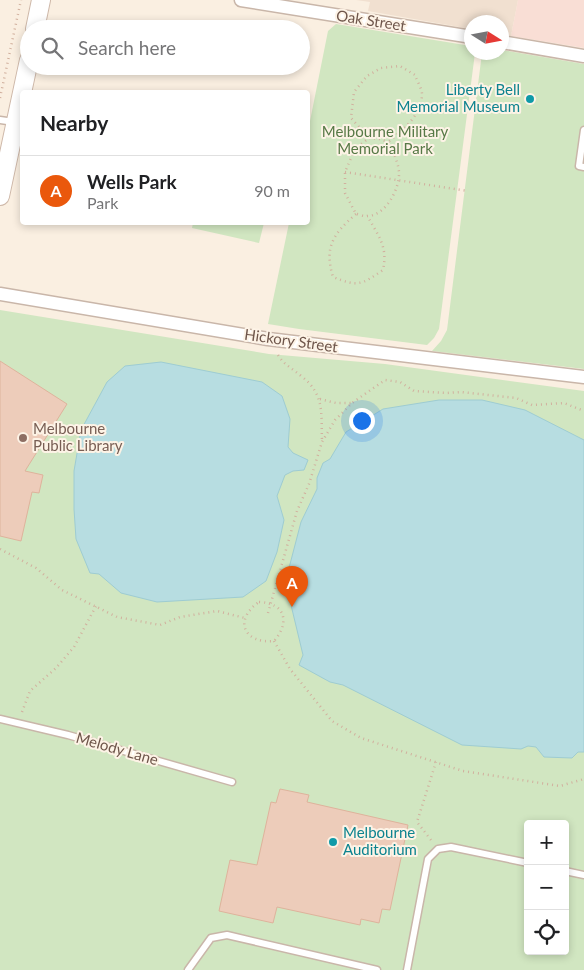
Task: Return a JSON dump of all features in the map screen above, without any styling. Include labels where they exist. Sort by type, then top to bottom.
[{"type":"street","points":[[37,20],[41,0]]},
{"type":"street","name":"Oak Street","points":[[241,0],[464,36]]},
{"type":"street","points":[[509,43],[584,56]]},
{"type":"street","points":[[0,196],[8,143],[8,121],[24,75]]},
{"type":"street","name":"Hickory Street","points":[[0,294],[268,339],[584,378]]},
{"type":"lane","points":[[584,130],[579,166],[584,167]]},
{"type":"lane","name":"Melody Lane","points":[[0,719],[68,735],[232,782]]},
{"type":"lane","points":[[407,970],[428,859],[438,849],[451,846],[524,862]]},
{"type":"lane","points":[[569,872],[584,875]]},
{"type":"lane","points":[[188,970],[211,938],[227,935],[377,970]]},
{"type":"path","points":[[0,98],[21,0]]},
{"type":"path","points":[[370,138],[356,149],[345,172],[345,193],[356,214],[368,217],[379,212],[390,202],[396,191],[399,173],[395,156],[388,142],[370,138],[351,118],[354,92],[367,76],[380,68],[400,66],[415,75],[422,94],[416,116],[404,130],[388,142]]},
{"type":"path","points":[[345,172],[468,191]]},
{"type":"path","points":[[356,214],[343,225],[332,241],[329,262],[333,277],[351,284],[366,282],[383,270],[386,257],[382,242],[368,217]]},
{"type":"path","points":[[268,339],[282,363],[312,384],[320,399],[322,442]]},
{"type":"path","points":[[268,613],[269,603],[297,511],[309,484],[322,442],[335,420],[352,402],[385,380],[400,382],[414,391],[446,394],[461,392],[516,398],[532,405],[564,404],[584,411]]},
{"type":"path","points":[[320,399],[336,403],[352,402]]},
{"type":"path","points":[[0,549],[36,568],[62,590],[117,617],[160,625],[180,617],[217,611],[245,618]]},
{"type":"path","points":[[260,602],[269,603],[281,612],[284,621],[282,632],[274,641],[255,640],[245,626],[245,618],[248,611],[260,602]]},
{"type":"path","points":[[18,723],[30,691],[56,668],[74,647],[96,606]]},
{"type":"path","points":[[274,641],[290,669],[332,721],[361,738],[463,770],[560,786],[584,779]]},
{"type":"path","points":[[436,762],[417,822],[438,849]]},
{"type":"shaded area","points":[[356,0],[518,0],[511,36],[509,36],[509,15],[464,15],[464,28],[368,11],[370,2]]},
{"type":"shaded area","points":[[518,0],[584,0],[584,48],[511,36]]},
{"type":"green space","name":"Melbourne Military Memorial Park","points":[[336,24],[464,45],[464,60],[474,60],[439,329],[427,345],[268,324],[289,225],[310,225],[310,121],[328,31]]},
{"type":"green space","points":[[509,51],[584,64],[584,369],[432,351],[441,341],[447,330],[481,60],[509,60]]},
{"type":"green space","points":[[192,225],[264,225],[259,243],[192,228]]},
{"type":"green space","points":[[0,310],[269,354],[385,364],[584,391],[584,970],[0,970]]},
{"type":"water","points":[[161,362],[262,382],[282,396],[290,419],[288,447],[293,453],[308,460],[304,470],[293,471],[285,475],[277,496],[284,520],[277,552],[266,581],[243,597],[157,602],[121,593],[99,574],[90,573],[76,539],[74,471],[81,430],[107,382],[125,366]]},
{"type":"water","points":[[439,400],[482,400],[525,410],[584,440],[584,752],[578,752],[572,758],[544,757],[536,747],[528,746],[521,749],[462,745],[343,685],[330,682],[299,665],[303,655],[291,605],[289,568],[301,522],[317,489],[317,478],[323,463],[330,459],[346,432],[383,409]]},
{"type":"building","name":"Melbourne Public Library","points":[[0,361],[67,404],[25,471],[43,475],[39,493],[32,492],[21,541],[0,536]]},
{"type":"building","name":"Melbourne Auditorium","points":[[280,789],[309,795],[307,802],[408,825],[390,910],[382,909],[379,923],[361,919],[360,925],[277,907],[273,923],[219,911],[230,860],[257,865],[271,802],[276,803]]},
{"type":"place","name":"Liberty Bell Memorial Museum","points":[[530,99]]},
{"type":"place","name":"Melbourne Public Library","points":[[23,438]]},
{"type":"place","name":"Wells Park","points":[[292,607]]},
{"type":"place","name":"Melbourne Auditorium","points":[[333,842]]}]
